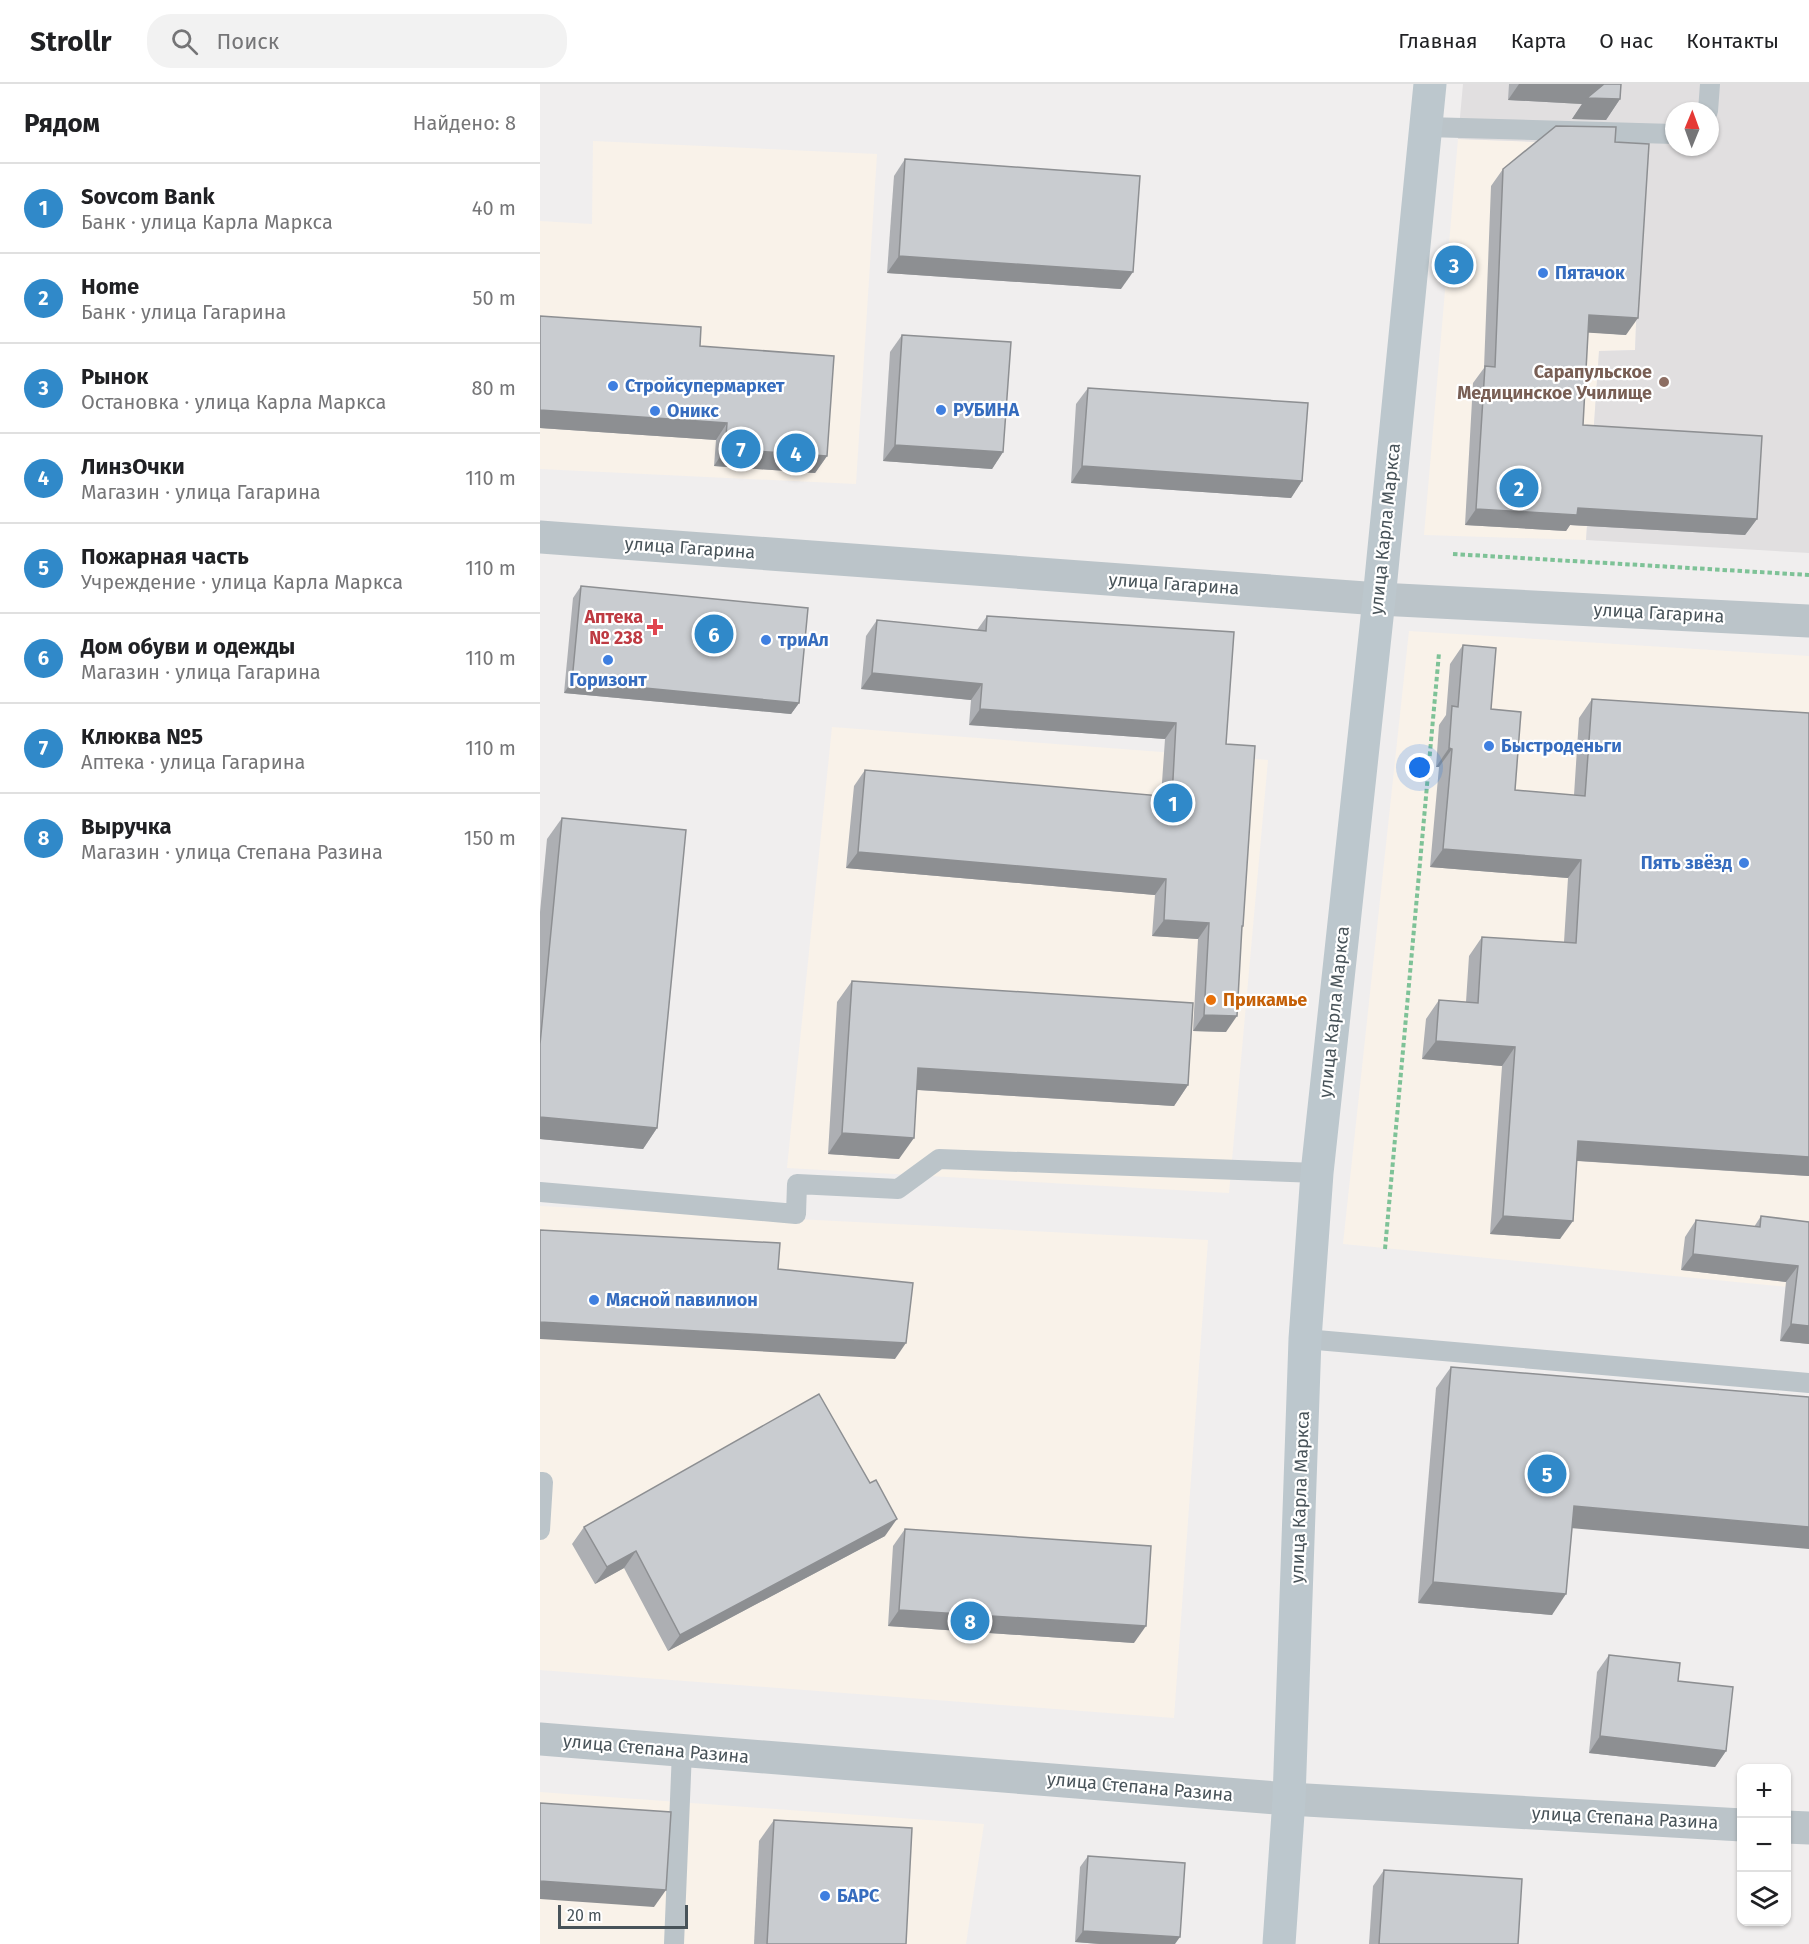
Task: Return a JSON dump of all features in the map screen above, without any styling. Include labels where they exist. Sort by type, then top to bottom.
[{"type":"main road","name":"улица Карла Маркса","points":[[1279,1944],[1289,1799],[1305,1339],[1317,1173],[1379,599],[1430,84]]},
{"type":"street","name":"улица Гагарина","points":[[540,537],[1379,599],[1809,621]]},
{"type":"street","name":"улица Степана Разина","points":[[540,1739],[1289,1799],[1737,1825]]},
{"type":"street","points":[[1791,1827],[1809,1828]]},
{"type":"lane","points":[[1709,102],[1710,84]]},
{"type":"lane","points":[[1426,127],[1665,135]]},
{"type":"lane","points":[[540,1192],[796,1214],[797,1184],[898,1189],[939,1159],[1317,1173]]},
{"type":"lane","points":[[1305,1339],[1809,1383]]},
{"type":"lane","points":[[540,1482],[543,1482],[540,1530]]},
{"type":"lane","points":[[674,1944],[682,1751]]},
{"type":"path","points":[[1454,554],[1809,575]]},
{"type":"path","points":[[1384,1249],[1439,653]]},
{"type":"shaded area","points":[[1463,84],[1809,84],[1809,553],[1586,540],[1599,351],[1635,350],[1643,146],[1458,139]]},
{"type":"shaded area","points":[[1458,139],[1643,146],[1635,350],[1599,351],[1586,540],[1424,535]]},
{"type":"shaded area","points":[[593,141],[877,154],[856,484],[540,469],[540,221],[592,224]]},
{"type":"shaded area","points":[[1409,631],[1809,656],[1809,1289],[1343,1244]]},
{"type":"shaded area","points":[[832,727],[1268,760],[1229,1193],[787,1168]]},
{"type":"shaded area","points":[[540,1206],[1208,1240],[1174,1718],[540,1670]]},
{"type":"shaded area","points":[[540,1792],[984,1824],[966,1944],[540,1944]]},
{"type":"building","points":[[1604,84],[1621,84],[1620,99],[1587,98]]},
{"type":"building","points":[[1556,126],[1616,127],[1615,142],[1649,144],[1638,318],[1589,315],[1583,425],[1762,436],[1757,519],[1578,508],[1577,515],[1476,509],[1485,366],[1495,367],[1503,169]]},
{"type":"building","points":[[905,159],[1140,176],[1133,272],[899,256]]},
{"type":"building","points":[[540,316],[701,327],[700,346],[834,356],[827,456],[725,449],[727,423],[540,410]]},
{"type":"building","name":"РУБИНА","points":[[902,335],[1011,342],[1003,452],[895,445]]},
{"type":"building","points":[[1088,388],[1308,403],[1302,481],[1082,466]]},
{"type":"building","points":[[581,586],[808,608],[799,703],[572,681]]},
{"type":"building","points":[[987,616],[1234,632],[1226,744],[1255,746],[1237,1016],[1204,1015],[1209,923],[1164,920],[1166,879],[858,852],[865,770],[1172,797],[1176,723],[980,709],[982,684],[872,673],[877,620],[986,631]]},
{"type":"building","points":[[1463,645],[1496,648],[1491,709],[1521,712],[1515,790],[1585,796],[1592,699],[1809,713],[1809,1157],[1578,1141],[1573,1221],[1503,1216],[1515,1047],[1436,1041],[1439,1000],[1478,1003],[1482,937],[1576,943],[1581,860],[1443,849],[1452,749],[1449,748],[1452,706],[1458,707]]},
{"type":"building","points":[[562,818],[686,830],[657,1128],[540,1117],[540,1044]]},
{"type":"building","points":[[852,981],[1193,1003],[1188,1085],[918,1068],[914,1138],[842,1133]]},
{"type":"building","points":[[1761,1216],[1809,1222],[1809,1326],[1791,1324],[1798,1266],[1693,1254],[1696,1220],[1760,1227]]},
{"type":"building","points":[[540,1230],[780,1243],[778,1269],[913,1283],[906,1343],[540,1322]]},
{"type":"building","points":[[1451,1367],[1809,1397],[1809,1527],[1574,1506],[1566,1594],[1433,1582]]},
{"type":"building","points":[[819,1394],[870,1483],[876,1480],[897,1519],[680,1635],[636,1551],[607,1567],[584,1527]]},
{"type":"building","points":[[905,1529],[1151,1546],[1146,1626],[899,1610]]},
{"type":"building","points":[[1609,1655],[1680,1663],[1678,1681],[1733,1687],[1726,1751],[1600,1736]]},
{"type":"building","points":[[540,1803],[671,1812],[666,1890],[540,1881]]},
{"type":"building","name":"БАРС","points":[[774,1820],[912,1828],[906,1944],[767,1944]]},
{"type":"building","points":[[1088,1856],[1185,1863],[1180,1937],[1083,1931]]},
{"type":"building","points":[[1384,1870],[1522,1879],[1518,1944],[1379,1944]]},
{"type":"place","name":"Рынок","points":[[1454,265]]},
{"type":"place","name":"Пятачок","points":[[1543,273]]},
{"type":"place","name":"Сарапульское Медицинское Училище","points":[[1664,382]]},
{"type":"place","name":"Стройсупермаркет","points":[[613,386]]},
{"type":"place","name":"РУБИНА","points":[[941,410]]},
{"type":"place","name":"Оникс","points":[[655,411]]},
{"type":"place","name":"Клюква №5","points":[[741,449]]},
{"type":"place","name":"ЛинзОчки","points":[[796,453]]},
{"type":"place","name":"Home","points":[[1519,488]]},
{"type":"place","name":"Аптека № 238","points":[[655,627]]},
{"type":"place","name":"Дом обуви и одежды","points":[[714,634]]},
{"type":"place","name":"триАл","points":[[766,640]]},
{"type":"place","name":"Горизонт","points":[[608,660]]},
{"type":"place","name":"Быстроденьги","points":[[1489,746]]},
{"type":"place","name":"Sovcom Bank","points":[[1173,803]]},
{"type":"place","name":"Пять звёзд","points":[[1744,863]]},
{"type":"place","name":"Прикамье","points":[[1211,1000]]},
{"type":"place","name":"Мясной павилион","points":[[594,1300]]},
{"type":"place","name":"Пожарная часть","points":[[1547,1474]]},
{"type":"place","name":"Выручка","points":[[970,1621]]},
{"type":"place","name":"БАРС","points":[[825,1896]]}]
